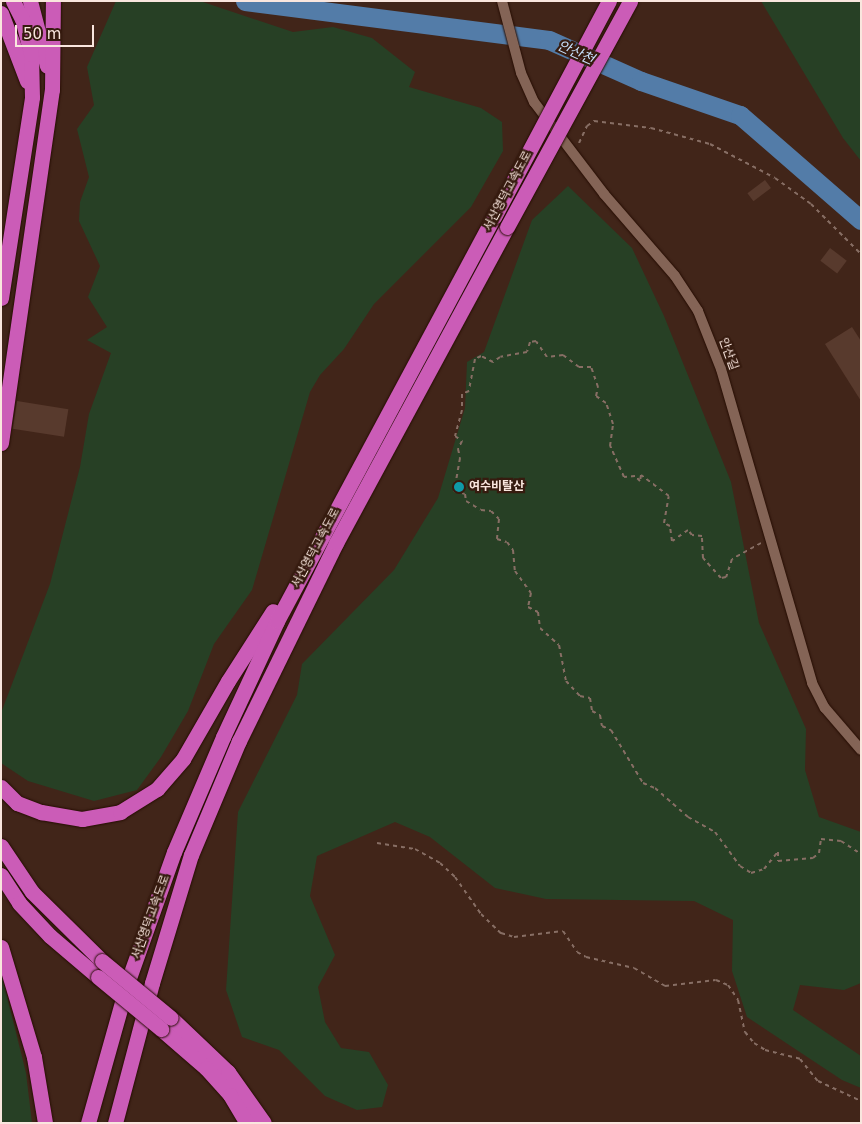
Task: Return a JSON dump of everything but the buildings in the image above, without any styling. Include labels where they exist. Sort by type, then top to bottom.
[{"type":"highway","points":[[1,298],[32,97],[31,54],[22,18],[13,1]]},
{"type":"highway","points":[[30,1],[52,90]]},
{"type":"highway","points":[[1,443],[52,90],[53,1]]},
{"type":"highway","name":"서산영덕고속도로","points":[[88,1123],[128,981],[174,852],[277,621],[609,1]]},
{"type":"highway","name":"서산영덕고속도로","points":[[116,1123],[119,1105],[192,855],[239,741],[336,544],[630,1]]},
{"type":"highway","points":[[1,13],[32,97]]},
{"type":"highway","points":[[1,787],[18,803],[41,812],[82,818],[120,812],[157,789],[183,759],[228,681],[321,539]]},
{"type":"highway","points":[[1,846],[32,892],[166,1024],[230,1095],[247,1123]]},
{"type":"highway","points":[[1,875],[19,903],[50,936],[98,977],[166,1024],[228,1072],[264,1123]]},
{"type":"highway","points":[[1,947],[34,1057],[45,1123]]},
{"type":"street","name":"안산길","points":[[502,1],[521,73],[534,102],[571,153],[675,276],[698,311],[721,369],[812,683],[825,708],[861,750]]},
{"type":"path","points":[[571,153],[582,139],[587,126],[594,121],[651,128],[710,144],[775,178],[811,204],[861,254]]},
{"type":"path","points":[[769,533],[758,546],[750,547],[732,559],[726,576],[721,578],[703,558],[702,536],[692,535],[688,530],[672,540],[670,526],[664,523],[668,496],[641,475],[640,481],[635,476],[624,478],[610,446],[613,424],[606,404],[596,396],[598,387],[592,367],[579,367],[563,355],[547,357],[536,341],[530,342],[527,352],[500,357],[493,362],[481,356],[474,359],[469,391],[462,394],[462,410],[454,436],[462,441],[458,449],[460,458],[454,491],[465,494],[466,501],[481,510],[491,512],[499,519],[497,539],[507,542],[513,550],[515,571],[531,593],[528,606],[538,612],[540,628],[559,644],[566,681],[580,696],[590,698],[592,711],[600,715],[602,726],[611,730],[643,783],[655,788],[688,817],[715,832],[740,866],[751,873],[764,869],[778,852],[778,861],[813,858],[819,853],[820,839],[841,841],[861,854]]},
{"type":"path","points":[[378,843],[415,849],[440,863],[455,877],[480,914],[501,933],[514,937],[563,931],[577,952],[586,958],[634,968],[665,986],[716,980],[728,985],[738,1000],[745,1032],[754,1044],[766,1050],[800,1059],[818,1080],[861,1101]]},
{"type":"green space","points":[[116,1],[200,1],[293,32],[333,27],[372,38],[415,72],[409,87],[481,108],[502,122],[503,151],[471,207],[374,304],[344,349],[320,375],[310,392],[252,590],[214,644],[188,711],[161,757],[137,790],[94,801],[28,781],[1,763],[1,713],[50,584],[80,467],[89,414],[111,353],[87,340],[107,327],[88,297],[100,266],[79,221],[80,202],[89,177],[77,129],[94,105],[87,67]]},
{"type":"green space","points":[[761,1],[861,1],[861,161],[843,138]]},
{"type":"green space","points":[[568,186],[632,248],[664,316],[731,482],[759,623],[806,729],[805,770],[819,817],[861,832],[861,983],[844,990],[800,985],[793,1010],[861,1056],[861,1088],[842,1080],[747,1017],[732,971],[733,920],[694,901],[546,899],[495,888],[430,837],[395,822],[317,856],[310,896],[335,955],[318,987],[325,1022],[341,1048],[369,1052],[388,1085],[382,1107],[357,1110],[325,1096],[279,1050],[242,1037],[226,990],[238,812],[297,695],[302,664],[394,570],[438,498],[465,408],[467,362],[484,352],[532,220]]},
{"type":"green space","points":[[1,972],[26,1073],[32,1123],[1,1123]]},
{"type":"waterway","name":"안산천","points":[[245,1],[549,40],[641,81],[740,115],[861,220]]},
{"type":"place","name":"여수비탈산","points":[[459,487]]}]
